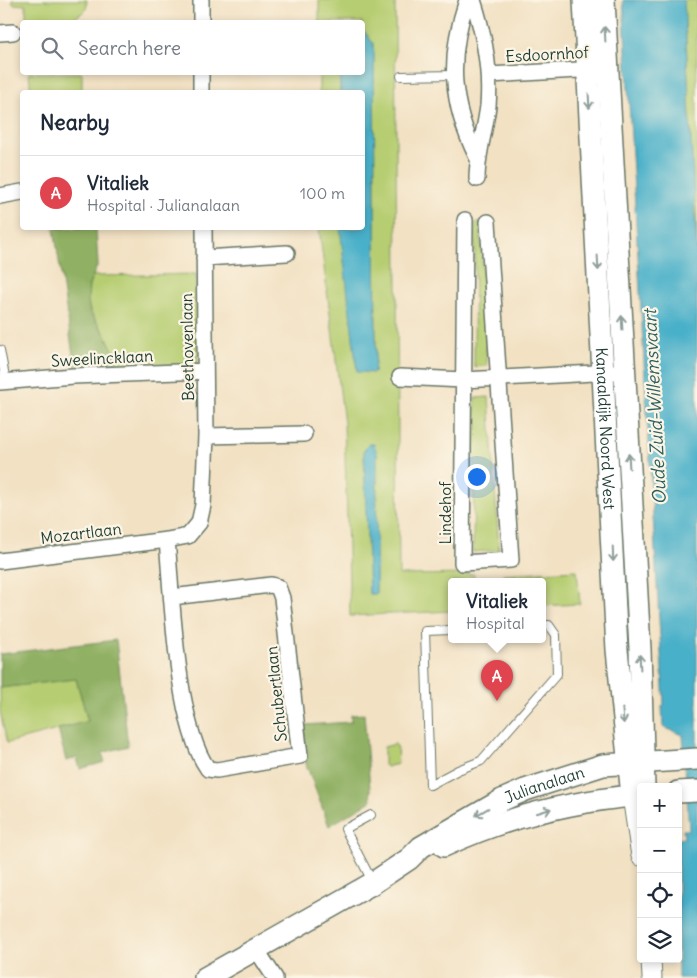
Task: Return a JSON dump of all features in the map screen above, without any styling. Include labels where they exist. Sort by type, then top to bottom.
[{"type":"main road","name":"Kanaaldijk Noord West","points":[[584,0],[597,69],[614,372],[640,658],[635,763],[638,783]]},
{"type":"main road","name":"Kanaaldijk Noord West","points":[[597,69],[604,0]]},
{"type":"main road","name":"Julianalaan","points":[[205,978],[373,883],[409,859],[421,847],[502,800],[525,790],[603,765],[690,759]]},
{"type":"main road","name":"Julianalaan","points":[[409,859],[425,856],[446,844],[560,806],[637,792]]},
{"type":"street","points":[[201,0],[201,20]]},
{"type":"street","name":"Esdoornhof","points":[[467,0],[457,30],[455,75],[457,102],[466,135],[477,157]]},
{"type":"street","name":"Esdoornhof","points":[[473,0],[482,26],[489,75],[486,114],[477,157],[477,179]]},
{"type":"street","name":"Esdoornhof","points":[[489,75],[597,69]]},
{"type":"street","points":[[201,75],[201,90]]},
{"type":"street","points":[[0,196],[20,192]]},
{"type":"street","name":"Lindehof","points":[[465,220],[462,564],[511,560],[488,222]]},
{"type":"street","name":"Beethovenlaan","points":[[167,540],[188,536],[199,522],[204,505],[206,436],[204,230]]},
{"type":"street","points":[[204,258],[287,253]]},
{"type":"street","name":"Sweelincklaan","points":[[3,382],[82,375],[205,371]]},
{"type":"street","points":[[400,377],[464,380],[614,372]]},
{"type":"street","points":[[206,436],[304,434]]},
{"type":"street","name":"Mozartlaan","points":[[0,561],[167,540]]},
{"type":"street","name":"Schubertlaan","points":[[167,540],[172,597],[182,696],[201,760],[208,768],[217,770],[300,756],[282,598],[278,587],[270,585],[172,597]]},
{"type":"street","points":[[256,949],[275,978]]},
{"type":"street","points":[[651,963],[652,978]]},
{"type":"lane","points":[[401,76],[455,75]]},
{"type":"lane","points":[[0,350],[3,382]]},
{"type":"lane","points":[[448,630],[425,631],[430,785],[458,770],[481,761],[557,674],[556,635],[546,625]]},
{"type":"lane","points":[[371,815],[346,829],[373,883]]},
{"type":"green space","points":[[12,0],[87,0],[86,10],[76,17],[75,20],[26,20],[26,5],[13,4]]},
{"type":"green space","points":[[319,0],[395,0],[399,575],[474,574],[474,578],[448,578],[448,611],[350,616],[344,423],[319,230],[340,230],[374,373],[376,351],[374,55],[365,32],[365,20],[319,20]],"holes":[[[368,444],[377,454],[376,594],[369,594],[364,451]]]},
{"type":"green space","points":[[684,0],[697,0],[697,255]]},
{"type":"green space","points":[[29,75],[82,75],[82,90],[31,90]]},
{"type":"green space","points":[[319,75],[340,75],[340,90],[319,90]]},
{"type":"green space","points":[[480,222],[487,366],[474,367],[475,223]]},
{"type":"green space","points":[[54,230],[96,230],[98,264],[89,285],[88,300],[90,313],[106,336],[115,354],[118,372],[76,375]]},
{"type":"green space","points":[[196,274],[198,368],[118,372],[109,342],[93,316],[88,303],[87,295],[93,276]]},
{"type":"green space","points":[[489,397],[499,550],[473,552],[475,398]]},
{"type":"green space","points":[[577,570],[580,604],[546,606],[546,578],[503,578],[503,574]]},
{"type":"green space","points":[[116,640],[128,746],[102,753],[105,762],[80,769],[77,758],[66,761],[58,729],[88,721],[76,679],[0,688],[0,654]]},
{"type":"green space","points":[[76,678],[88,722],[7,743],[0,712],[0,688]]},
{"type":"green space","points":[[364,714],[371,801],[329,826],[306,764],[304,725],[351,722],[351,715]]},
{"type":"green space","points":[[395,744],[397,746],[398,764],[386,767],[384,765],[384,747]]},
{"type":"water","name":"Oude Zuid-Willemsvaart","points":[[623,0],[684,0],[697,255],[697,978],[678,978],[678,963],[682,963],[682,838],[684,838],[683,830],[689,830],[683,735],[663,727],[662,706],[664,705]]},
{"type":"water","points":[[365,33],[373,43],[374,55],[376,351],[374,373],[357,372],[340,230],[365,230],[365,90],[340,90],[340,75],[365,75]]},
{"type":"water","points":[[368,444],[374,444],[377,454],[376,594],[369,594],[364,451]]},
{"type":"place","name":"Vitaliek","points":[[497,701]]}]
